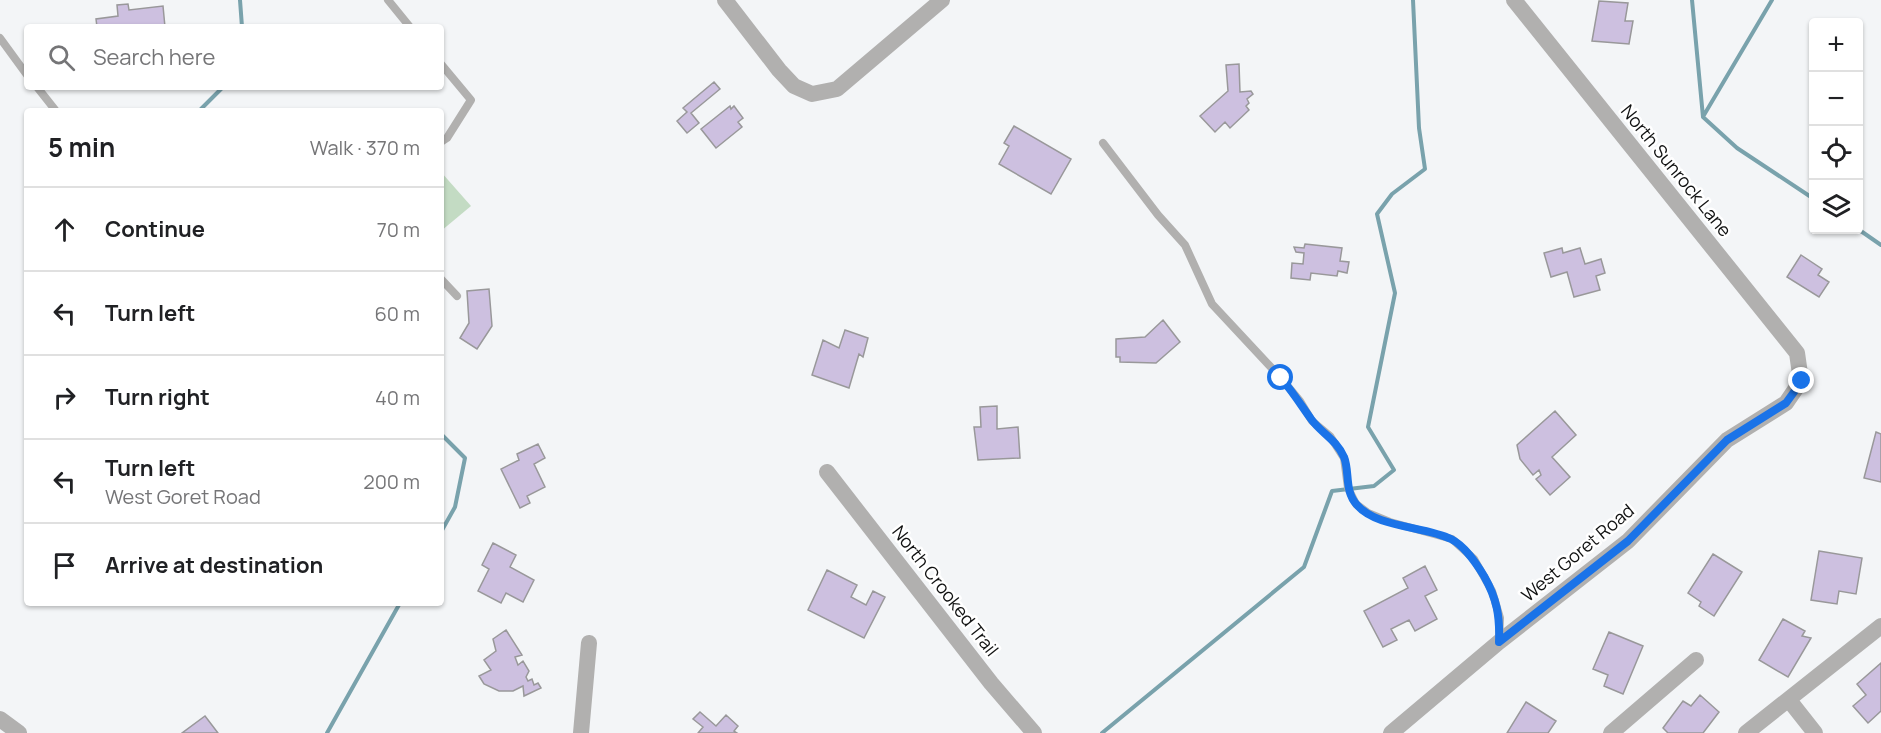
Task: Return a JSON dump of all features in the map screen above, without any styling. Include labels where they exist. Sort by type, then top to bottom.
[{"type":"street","points":[[725,0],[779,70],[794,86],[812,94],[837,88],[942,0]]},
{"type":"street","name":"North Sunrock Lane","points":[[1514,0],[1797,353],[1801,370]]},
{"type":"street","name":"West Goret Road","points":[[1391,733],[1499,642],[1628,541],[1727,440],[1786,403],[1802,381],[1801,370]]},
{"type":"street","name":"North Crooked Trail","points":[[827,472],[991,683],[1034,733]]},
{"type":"street","points":[[1746,733],[1881,626]]},
{"type":"street","points":[[581,733],[589,643]]},
{"type":"street","points":[[1611,733],[1696,660]]},
{"type":"street","points":[[1789,700],[1815,733]]},
{"type":"street","points":[[0,719],[19,733]]},
{"type":"lane","points":[[388,0],[408,24]]},
{"type":"lane","points":[[0,38],[24,71]]},
{"type":"lane","points":[[444,68],[471,100],[444,140]]},
{"type":"lane","points":[[39,90],[54,108]]},
{"type":"lane","points":[[1103,143],[1158,215],[1185,245],[1212,304],[1281,378],[1300,401],[1312,421],[1330,436],[1344,458],[1348,488],[1356,504],[1368,513],[1390,522],[1452,539],[1474,559],[1492,591],[1500,618],[1499,642]]},
{"type":"lane","points":[[444,282],[456,296]]},
{"type":"green space","points":[[444,175],[471,206],[444,228]]},
{"type":"building","points":[[1599,1],[1628,3],[1625,21],[1633,21],[1629,44],[1592,41]]},
{"type":"building","points":[[128,4],[129,10],[163,6],[165,24],[97,24],[96,19],[118,16],[117,5]]},
{"type":"building","points":[[1239,64],[1240,92],[1251,91],[1253,94],[1247,99],[1249,103],[1246,106],[1249,110],[1230,128],[1225,122],[1215,132],[1200,116],[1228,91],[1226,65]]},
{"type":"building","points":[[714,82],[720,89],[691,113],[699,123],[687,133],[677,121],[687,112],[683,108]]},
{"type":"building","points":[[730,106],[731,109],[734,106],[743,118],[738,122],[742,127],[716,148],[701,129]]},
{"type":"building","points":[[1014,126],[1071,159],[1051,194],[999,164],[1009,146],[1004,143]]},
{"type":"building","points":[[1305,244],[1342,248],[1340,261],[1349,262],[1347,273],[1338,271],[1337,276],[1311,273],[1310,280],[1291,278],[1292,263],[1303,264],[1304,253],[1296,252],[1294,247],[1304,248]]},
{"type":"building","points":[[1562,248],[1563,253],[1580,248],[1585,264],[1601,259],[1605,273],[1596,276],[1600,290],[1574,297],[1567,272],[1551,277],[1544,253]]},
{"type":"building","points":[[1801,255],[1822,269],[1818,275],[1829,282],[1819,297],[1787,277]]},
{"type":"building","points":[[489,289],[492,326],[477,349],[460,338],[469,323],[467,291]]},
{"type":"building","points":[[1163,320],[1180,342],[1156,363],[1120,362],[1120,357],[1116,357],[1116,339],[1145,337]]},
{"type":"building","points":[[845,330],[868,338],[863,357],[859,354],[849,388],[812,375],[823,340],[839,348]]},
{"type":"building","points":[[997,406],[997,429],[1018,427],[1020,458],[978,460],[974,427],[981,427],[980,407]]},
{"type":"building","points":[[1555,411],[1576,435],[1552,457],[1570,477],[1550,495],[1536,479],[1541,475],[1539,470],[1533,475],[1520,459],[1517,445]]},
{"type":"building","points":[[1876,432],[1881,434],[1881,482],[1864,478]]},
{"type":"building","points":[[538,444],[545,458],[534,464],[545,487],[527,496],[530,503],[520,508],[501,469],[519,460],[517,454]]},
{"type":"building","points":[[493,543],[516,555],[510,567],[534,580],[523,602],[506,593],[501,603],[478,591],[489,569],[482,565]]},
{"type":"building","points":[[1819,551],[1862,558],[1856,594],[1839,591],[1837,604],[1811,600]]},
{"type":"building","points":[[1713,554],[1742,572],[1714,616],[1699,606],[1701,602],[1688,593]]},
{"type":"building","points":[[1425,566],[1437,590],[1425,596],[1437,619],[1415,631],[1409,620],[1391,629],[1397,640],[1383,647],[1364,611],[1408,588],[1403,578]]},
{"type":"building","points":[[827,570],[857,585],[851,597],[866,605],[873,591],[885,597],[864,638],[808,610]]},
{"type":"building","points":[[1783,619],[1805,631],[1802,636],[1811,638],[1788,677],[1759,660]]},
{"type":"building","points":[[506,630],[522,655],[515,657],[518,665],[523,661],[529,671],[526,677],[528,681],[532,679],[534,685],[538,683],[541,688],[524,696],[523,686],[513,691],[499,691],[484,684],[479,676],[491,670],[484,660],[496,651],[493,639]]},
{"type":"building","points":[[1609,632],[1643,646],[1623,694],[1604,686],[1608,675],[1593,669]]},
{"type":"building","points":[[1881,663],[1881,711],[1868,723],[1853,706],[1866,695],[1857,684]]},
{"type":"building","points":[[1700,695],[1719,712],[1703,733],[1668,733],[1663,728],[1683,701],[1691,706]]},
{"type":"building","points":[[1526,702],[1556,721],[1548,733],[1507,733]]},
{"type":"building","points":[[700,712],[716,726],[726,715],[738,726],[734,731],[737,733],[698,733],[703,727],[693,719]]},
{"type":"building","points":[[205,716],[218,733],[182,733]]},
{"type":"waterway","points":[[240,0],[242,24]]},
{"type":"waterway","points":[[1102,733],[1304,567],[1332,491],[1374,486],[1394,470],[1368,427],[1395,293],[1377,214],[1392,194],[1425,169],[1419,128],[1413,0]]},
{"type":"waterway","points":[[1692,0],[1703,117],[1737,148],[1809,196]]},
{"type":"waterway","points":[[1704,115],[1772,0]]},
{"type":"waterway","points":[[202,108],[220,90]]},
{"type":"waterway","points":[[1863,232],[1881,245]]},
{"type":"waterway","points":[[444,437],[465,458],[455,507],[444,527]]},
{"type":"waterway","points":[[327,733],[398,606]]},
{"type":"route","points":[[1281,378],[1300,401],[1312,421],[1330,436],[1344,458],[1348,488],[1356,504],[1368,513],[1390,522],[1452,539],[1474,559],[1492,591],[1500,618],[1499,642],[1628,541],[1727,440],[1786,403],[1802,381]]}]
